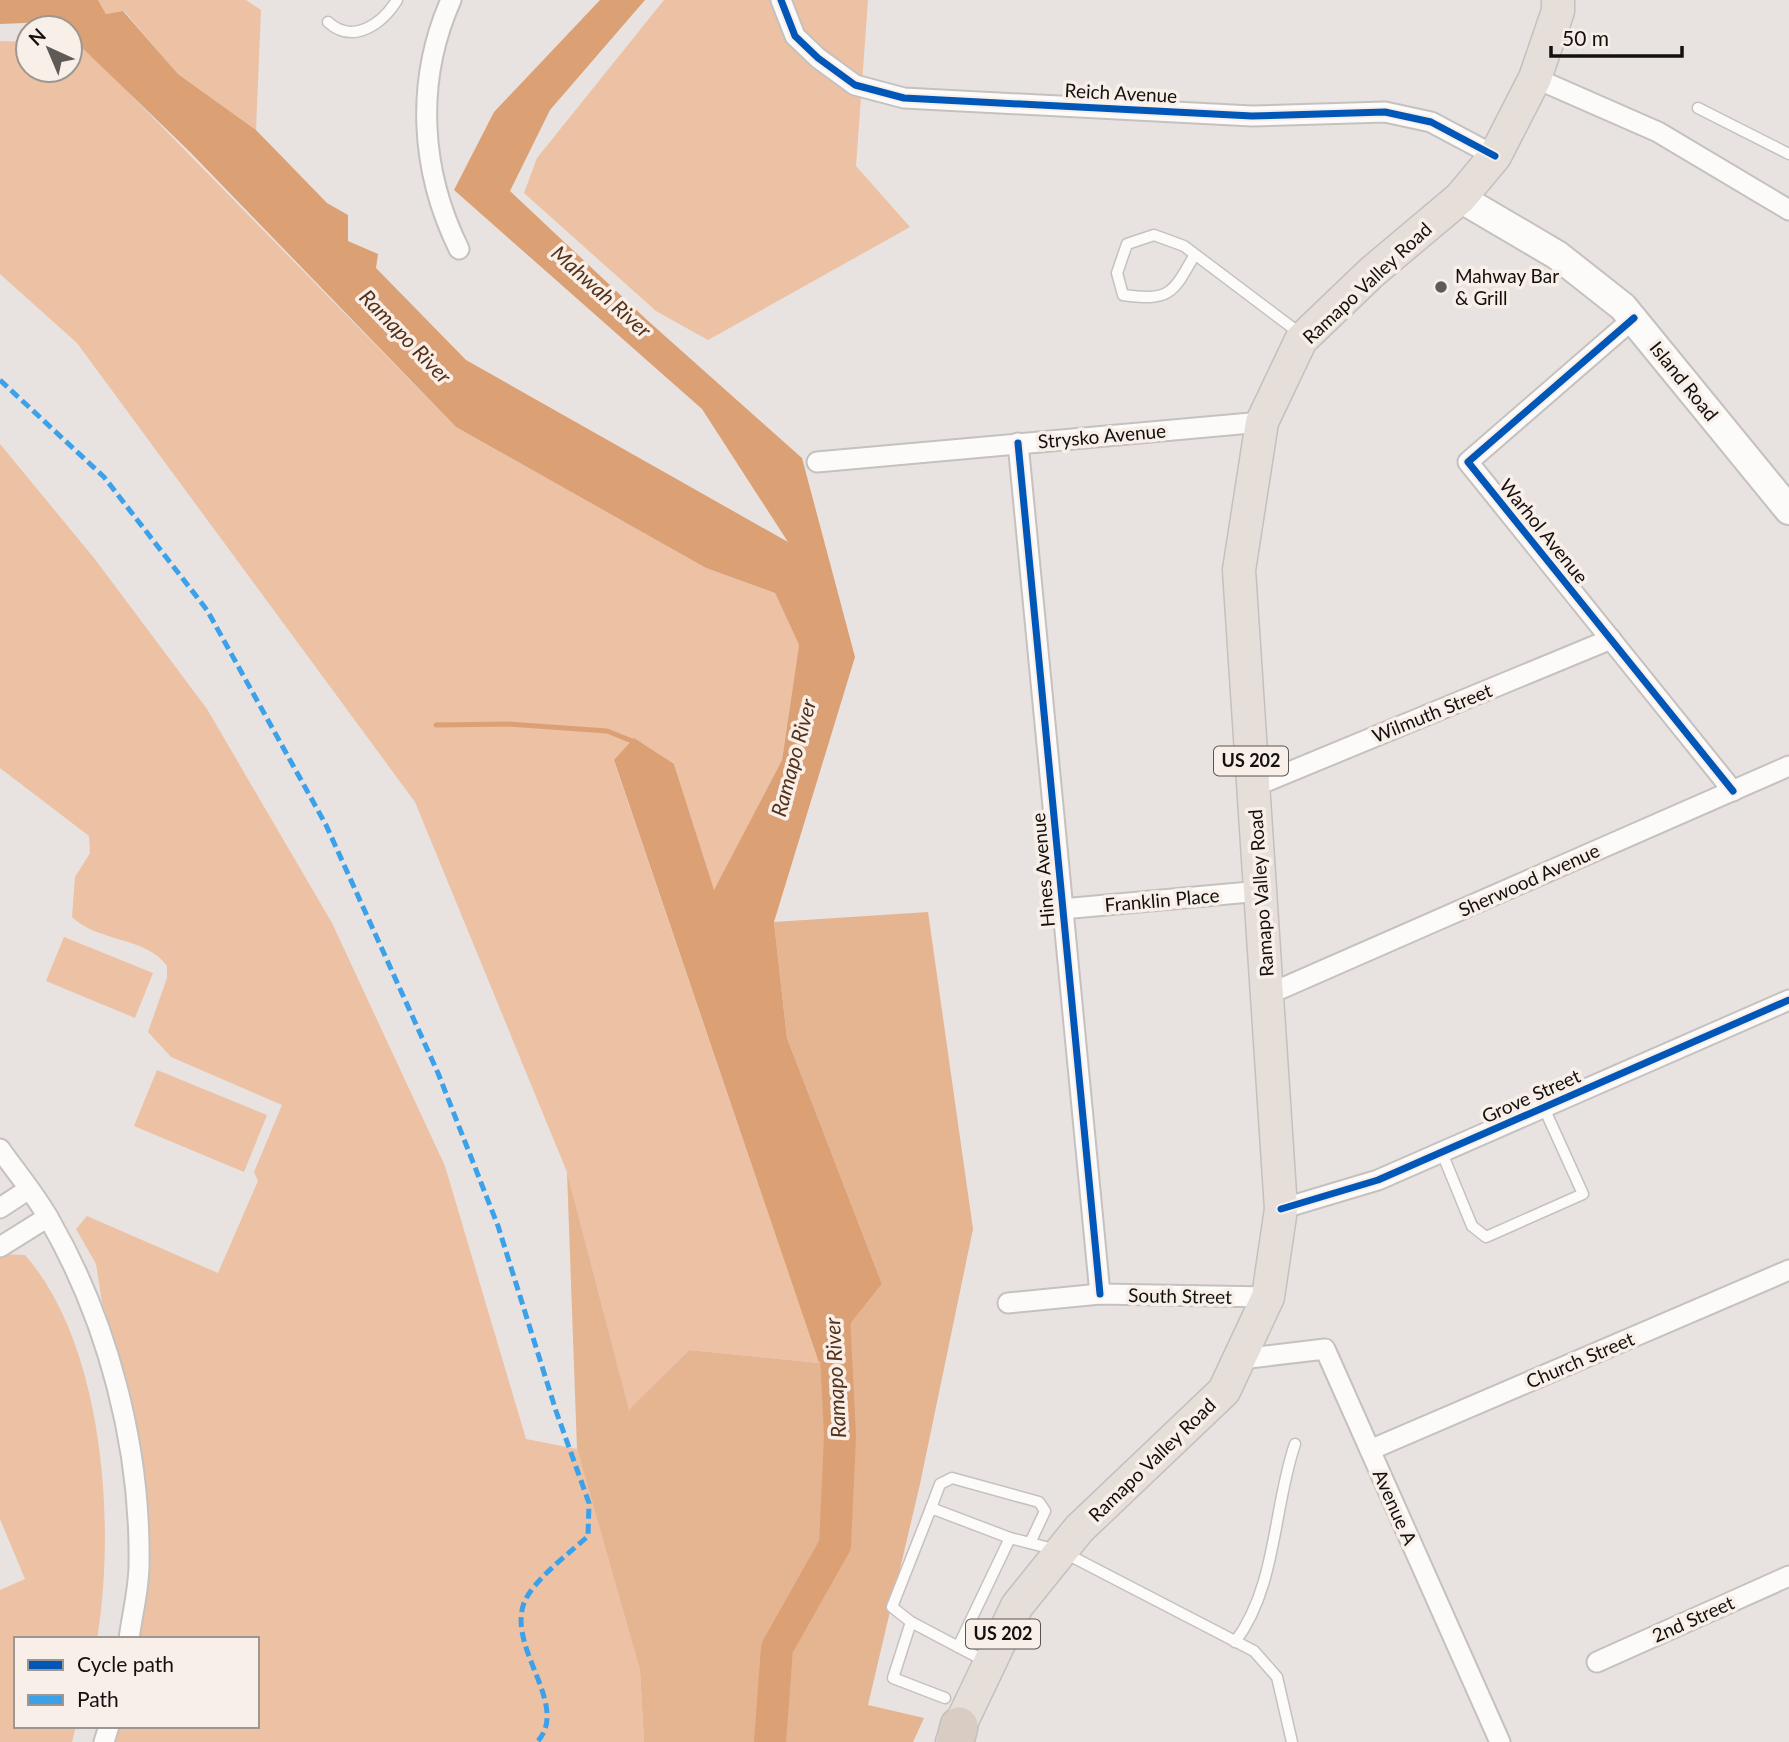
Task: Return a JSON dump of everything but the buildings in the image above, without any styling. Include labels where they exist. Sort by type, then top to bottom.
[{"type":"main road","name":"Ramapo Valley Road","points":[[953,1727],[1017,1606],[1061,1551],[1079,1530],[1224,1391],[1268,1297],[1281,1209],[1269,994],[1239,570],[1262,422],[1304,337],[1372,272],[1460,198],[1494,156],[1535,78],[1558,11],[1558,0]]},
{"type":"main road","name":"Island Road","points":[[1460,198],[1557,255],[1591,279],[1633,318],[1789,510]]},
{"type":"street","points":[[451,0],[433,54],[426,96],[429,162],[437,195],[459,249]]},
{"type":"street","name":"Reich Avenue","points":[[781,0],[794,36],[818,58],[855,85],[904,98],[1252,116],[1385,112],[1432,122],[1494,156]]},
{"type":"street","points":[[1535,78],[1658,132],[1789,210]]},
{"type":"street","name":"Warhol Avenue","points":[[1633,318],[1468,462],[1734,791]]},
{"type":"street","name":"Strysko Avenue","points":[[817,462],[1262,422]]},
{"type":"street","name":"Hines Avenue","points":[[1018,443],[1100,1294]]},
{"type":"street","name":"Wilmuth Street","points":[[1253,787],[1611,639]]},
{"type":"street","name":"Sherwood Avenue","points":[[1269,994],[1789,766]]},
{"type":"street","name":"Franklin Place","points":[[1062,909],[1261,891]]},
{"type":"street","name":"Grove Street","points":[[1281,1209],[1378,1180],[1789,1000]]},
{"type":"street","points":[[0,1149],[48,1217],[79,1276],[104,1346],[123,1415],[136,1488],[139,1567],[129,1637]]},
{"type":"street","points":[[0,1208],[29,1189]]},
{"type":"street","points":[[0,1247],[48,1217]]},
{"type":"street","name":"Church Street","points":[[1370,1450],[1789,1270]]},
{"type":"street","name":"South Street","points":[[1008,1303],[1100,1294],[1268,1297]]},
{"type":"street","name":"Avenue A","points":[[1241,1359],[1325,1349],[1500,1742]]},
{"type":"street","name":"2nd Street","points":[[1597,1662],[1789,1576]]},
{"type":"lane","points":[[328,22],[336,29],[356,33],[382,19],[397,0]]},
{"type":"lane","points":[[1698,108],[1789,154]]},
{"type":"lane","points":[[1194,256],[1177,286],[1155,299],[1123,295],[1117,273],[1127,244],[1154,235],[1184,246],[1304,337]]},
{"type":"lane","points":[[1442,1153],[1472,1226],[1486,1237],[1583,1194],[1544,1108]]},
{"type":"lane","points":[[1235,1642],[1246,1627],[1275,1540],[1287,1467],[1295,1444]]},
{"type":"lane","points":[[989,1662],[895,1612],[892,1600],[940,1484],[951,1478],[1039,1502],[1045,1511],[1030,1543]]},
{"type":"lane","points":[[931,1508],[1010,1538],[1061,1551],[1254,1651],[1278,1677],[1292,1742]]},
{"type":"lane","points":[[958,1647],[1010,1538]]},
{"type":"lane","points":[[911,1622],[892,1678],[953,1727]]},
{"type":"shaded area","points":[[98,0],[246,0],[261,10],[256,130],[178,74],[124,11],[106,14]]},
{"type":"shaded area","points":[[664,0],[868,0],[856,166],[910,227],[708,340],[656,311],[524,193],[537,158]]},
{"type":"shaded area","points":[[0,41],[14,42],[14,84],[84,84],[84,47],[456,427],[706,568],[775,593],[799,645],[782,760],[714,891],[674,764],[614,761],[819,1363],[689,1350],[629,1411],[567,1172],[415,802],[77,343],[0,274]]},
{"type":"shaded area","points":[[0,444],[94,558],[207,709],[332,923],[445,1166],[526,1439],[577,1449],[640,1670],[644,1742],[114,1742],[118,1728],[259,1728],[259,1637],[138,1637],[142,1468],[123,1369],[102,1302],[96,1264],[76,1229],[87,1216],[218,1273],[258,1181],[254,1172],[282,1105],[171,1057],[148,1032],[167,978],[167,966],[147,950],[95,931],[72,917],[75,877],[90,853],[89,836],[0,768]]},
{"type":"shaded area","points":[[928,912],[973,1229],[920,1484],[868,1705],[924,1718],[913,1742],[644,1742],[640,1670],[577,1449],[567,1172],[629,1410],[689,1350],[819,1363],[882,1284],[787,1038],[774,922]]},
{"type":"shaded area","points":[[64,937],[153,973],[135,1018],[46,981]]},
{"type":"shaded area","points":[[157,1070],[267,1115],[244,1172],[134,1126]]},
{"type":"shaded area","points":[[0,1254],[25,1255],[52,1293],[72,1337],[88,1386],[98,1438],[105,1544],[97,1637],[14,1637],[14,1728],[76,1728],[72,1742],[0,1742],[0,1590],[25,1579],[0,1519]]},
{"type":"water","name":"Mahwah River","points":[[0,0],[98,0],[106,14],[123,11],[178,74],[256,130],[327,203],[348,215],[348,241],[378,254],[376,268],[466,360],[788,542],[702,409],[454,190],[494,112],[600,0],[645,0],[550,110],[510,191],[647,320],[802,458],[855,657],[774,922],[787,1038],[882,1284],[819,1363],[614,760],[634,738],[674,764],[714,890],[782,760],[799,645],[775,593],[706,568],[456,427],[189,151],[84,50],[84,14],[14,14],[14,23],[0,24]]},
{"type":"waterway","points":[[436,725],[508,724],[607,731],[637,743]]},
{"type":"waterway","name":"Ramapo River","points":[[770,1742],[777,1648],[835,1545],[840,1436],[834,1315],[829,1301]]},
{"type":"marked path","points":[[0,380],[104,477],[207,610],[326,825],[438,1073],[498,1226],[556,1411],[589,1503],[588,1536],[543,1577],[524,1603],[521,1621],[524,1639],[547,1712],[546,1728],[537,1742]]},
{"type":"cycle path","points":[[781,0],[795,36],[818,58],[855,85],[904,98],[1252,116],[1385,112],[1431,122],[1495,156]]},
{"type":"cycle path","points":[[1634,318],[1468,462],[1733,791]]},
{"type":"cycle path","points":[[1018,443],[1100,1294]]},
{"type":"cycle path","points":[[1281,1209],[1378,1180],[1789,1000]]},
{"type":"place","name":"Mahway Bar & Grill","points":[[1441,287]]}]
